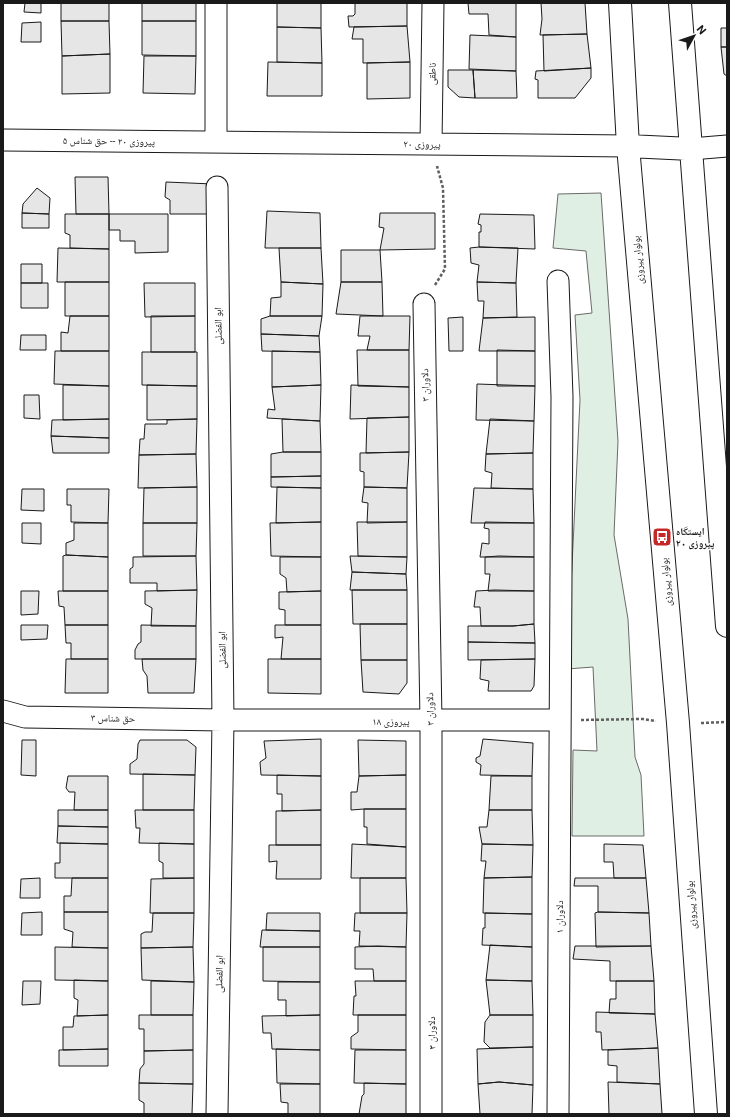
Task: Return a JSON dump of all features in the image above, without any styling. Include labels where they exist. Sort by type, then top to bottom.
[{"type":"main road","name":"بولوار پیروزی","points":[[620,3],[628,146],[678,723],[706,1114]]},
{"type":"main road","points":[[680,3],[727,626]]},
{"type":"main road","points":[[628,146],[691,148]]},
{"type":"street","points":[[216,3],[216,142]]},
{"type":"street","name":"ناطقی","points":[[431,144],[433,3]]},
{"type":"street","name":"پیروزی ۲۰ -- حق شناس ۵","points":[[3,140],[216,142]]},
{"type":"street","name":"پیروزی ۲۰","points":[[216,142],[628,146]]},
{"type":"street","points":[[691,148],[727,146]]},
{"type":"street","name":"ابو الفضلی","points":[[217,187],[223,720],[217,1114]]},
{"type":"street","name":"دلاوران ۱","points":[[558,281],[562,397],[558,1114]]},
{"type":"street","name":"دلاوران ۳","points":[[424,304],[431,721],[431,1114]]},
{"type":"street","name":"حق شناس ۳","points":[[3,711],[25,717],[223,720]]},
{"type":"street","name":"پیروزی ۱۸","points":[[223,720],[559,720]]},
{"type":"path","points":[[424,304],[445,269],[443,188],[431,144]]},
{"type":"path","points":[[559,720],[643,719],[678,723],[727,722]]},
{"type":"green space","points":[[601,193],[618,441],[614,535],[628,619],[635,757],[641,775],[644,836],[572,836],[573,750],[597,751],[593,667],[567,669],[580,400],[575,315],[592,313],[586,251],[553,248],[558,194]]},
{"type":"building","points":[[25,3],[41,3],[41,13],[24,12]]},
{"type":"building","points":[[61,3],[109,3],[109,21],[61,21]]},
{"type":"building","points":[[142,3],[196,3],[196,21],[142,21]]},
{"type":"building","points":[[277,3],[321,3],[321,28],[277,27]]},
{"type":"building","points":[[355,3],[407,3],[407,26],[349,27],[348,16],[353,16],[355,14]]},
{"type":"building","points":[[468,3],[516,3],[516,37],[489,35],[488,14],[469,14]]},
{"type":"building","points":[[541,3],[585,3],[587,34],[540,35],[542,19]]},
{"type":"building","points":[[61,21],[109,21],[110,54],[62,56]]},
{"type":"building","points":[[142,21],[196,21],[196,56],[142,55]]},
{"type":"building","points":[[41,22],[41,42],[21,42],[22,23]]},
{"type":"building","points":[[407,26],[410,62],[363,63],[363,39],[352,39],[354,27]]},
{"type":"building","points":[[277,27],[321,28],[322,63],[277,62]]},
{"type":"building","points":[[721,28],[727,28],[727,47],[721,47]]},
{"type":"building","points":[[587,34],[591,68],[544,71],[543,35]]},
{"type":"building","points":[[470,35],[516,37],[516,71],[469,69]]},
{"type":"building","points":[[721,47],[727,47],[727,76],[724,74]]},
{"type":"building","points":[[110,54],[110,93],[62,94],[62,56]]},
{"type":"building","points":[[144,56],[196,56],[195,94],[143,93]]},
{"type":"building","points":[[268,62],[322,63],[322,96],[267,96]]},
{"type":"building","points":[[410,62],[410,98],[367,99],[367,63]]},
{"type":"building","points":[[591,68],[591,78],[575,98],[538,98],[538,80],[535,79],[536,71]]},
{"type":"building","points":[[448,70],[473,70],[475,98],[459,97],[448,87]]},
{"type":"building","points":[[473,70],[516,71],[517,98],[475,98]]},
{"type":"building","points":[[75,177],[108,177],[109,214],[76,214]]},
{"type":"building","points":[[166,182],[213,184],[212,214],[170,214],[170,200],[165,197]]},
{"type":"building","points":[[37,188],[50,198],[49,214],[22,213],[23,204]]},
{"type":"building","points":[[267,211],[320,213],[321,248],[265,248]]},
{"type":"building","points":[[22,213],[49,214],[49,228],[22,228]]},
{"type":"building","points":[[380,213],[435,213],[435,249],[380,250],[384,228],[379,227]]},
{"type":"building","points":[[65,214],[109,214],[109,249],[70,248],[70,235],[65,233]]},
{"type":"building","points":[[109,214],[168,214],[168,252],[135,253],[135,241],[120,241],[120,230],[109,230]]},
{"type":"building","points":[[480,214],[534,215],[535,249],[479,247],[479,232],[481,232],[481,225],[478,224]]},
{"type":"building","points":[[58,248],[109,249],[109,282],[57,282]]},
{"type":"building","points":[[279,248],[321,248],[323,284],[281,282]]},
{"type":"building","points":[[470,248],[518,248],[516,283],[477,282],[479,265],[471,263]]},
{"type":"building","points":[[341,250],[380,250],[382,282],[341,282]]},
{"type":"building","points":[[21,264],[42,264],[42,283],[21,283]]},
{"type":"building","points":[[65,282],[109,282],[109,316],[65,316]]},
{"type":"building","points":[[281,282],[323,284],[322,316],[270,316],[271,298],[281,297]]},
{"type":"building","points":[[341,282],[382,282],[383,316],[336,314]]},
{"type":"building","points":[[477,282],[516,283],[517,317],[483,318],[484,301],[478,301]]},
{"type":"building","points":[[21,283],[48,283],[48,308],[21,308]]},
{"type":"building","points":[[144,283],[195,283],[195,316],[145,317]]},
{"type":"building","points":[[70,316],[109,316],[109,351],[61,351],[61,332],[68,333]]},
{"type":"building","points":[[151,316],[195,316],[195,352],[151,352]]},
{"type":"building","points":[[270,316],[322,316],[319,336],[261,334],[261,319]]},
{"type":"building","points":[[360,316],[410,316],[409,350],[367,350],[370,336],[358,336]]},
{"type":"building","points":[[463,317],[463,351],[449,351],[448,318]]},
{"type":"building","points":[[535,317],[535,351],[479,351],[483,318]]},
{"type":"building","points":[[261,334],[319,336],[320,352],[262,351]]},
{"type":"building","points":[[21,335],[46,335],[46,350],[20,350]]},
{"type":"building","points":[[357,350],[409,350],[409,387],[358,386]]},
{"type":"building","points":[[497,350],[535,351],[535,386],[497,386]]},
{"type":"building","points":[[55,351],[109,351],[109,386],[54,384]]},
{"type":"building","points":[[272,351],[320,352],[321,385],[272,387]]},
{"type":"building","points":[[142,352],[197,352],[197,386],[142,385]]},
{"type":"building","points":[[477,384],[535,386],[534,421],[476,420]]},
{"type":"building","points":[[63,385],[109,386],[109,419],[63,420]]},
{"type":"building","points":[[147,385],[197,386],[197,419],[147,420]]},
{"type":"building","points":[[321,385],[320,421],[267,418],[268,409],[275,410],[272,387]]},
{"type":"building","points":[[351,385],[409,387],[409,417],[350,419]]},
{"type":"building","points":[[24,395],[39,395],[40,419],[24,418]]},
{"type":"building","points":[[409,417],[409,452],[366,453],[367,418]]},
{"type":"building","points":[[109,419],[109,438],[51,436],[52,420]]},
{"type":"building","points":[[197,419],[196,454],[139,455],[140,439],[144,439],[145,424],[167,424],[167,420]]},
{"type":"building","points":[[282,419],[320,421],[321,452],[283,452]]},
{"type":"building","points":[[490,419],[534,421],[533,453],[486,454]]},
{"type":"building","points":[[51,436],[109,438],[109,453],[53,453]]},
{"type":"building","points":[[283,452],[321,452],[321,476],[271,477],[271,454]]},
{"type":"building","points":[[409,452],[407,488],[364,487],[364,472],[360,471],[360,453]]},
{"type":"building","points":[[533,453],[533,489],[491,488],[492,473],[485,471],[486,454]]},
{"type":"building","points":[[196,454],[197,487],[138,488],[139,455]]},
{"type":"building","points":[[321,476],[321,488],[271,487],[271,477]]},
{"type":"building","points":[[197,487],[197,523],[143,523],[144,488]]},
{"type":"building","points":[[277,487],[321,488],[321,522],[276,523]]},
{"type":"building","points":[[364,487],[407,488],[407,522],[367,523],[368,503],[362,502]]},
{"type":"building","points":[[474,488],[533,489],[534,523],[471,523]]},
{"type":"building","points":[[22,489],[44,489],[44,511],[21,510]]},
{"type":"building","points":[[67,489],[109,489],[108,523],[71,522],[71,505],[67,505]]},
{"type":"building","points":[[321,522],[321,557],[271,556],[270,523]]},
{"type":"building","points":[[357,522],[407,522],[407,557],[358,556]]},
{"type":"building","points":[[485,522],[534,523],[534,557],[480,557],[482,543],[489,544],[489,529],[484,528]]},
{"type":"building","points":[[22,523],[41,523],[41,544],[22,543]]},
{"type":"building","points":[[74,523],[108,523],[108,557],[66,555],[66,543],[74,540]]},
{"type":"building","points":[[143,523],[197,523],[196,556],[143,556]]},
{"type":"building","points":[[63,556],[108,557],[108,591],[63,591]]},
{"type":"building","points":[[196,556],[197,590],[157,591],[157,583],[130,583],[130,569],[133,567],[133,557]]},
{"type":"building","points":[[350,556],[407,557],[406,574],[352,572]]},
{"type":"building","points":[[280,557],[321,557],[321,591],[287,592],[286,578],[280,574]]},
{"type":"building","points":[[485,557],[534,557],[534,591],[488,591],[490,574],[485,574]]},
{"type":"building","points":[[352,572],[406,574],[407,590],[350,590]]},
{"type":"building","points":[[197,590],[196,626],[151,626],[152,608],[145,604],[145,591]]},
{"type":"building","points":[[352,590],[407,590],[407,624],[353,624]]},
{"type":"building","points":[[21,591],[39,591],[38,614],[21,615]]},
{"type":"building","points":[[58,591],[108,591],[108,625],[65,625],[64,607],[59,606]]},
{"type":"building","points":[[321,591],[321,625],[285,625],[285,610],[279,609],[279,592]]},
{"type":"building","points":[[476,591],[534,591],[534,624],[513,626],[481,626],[480,607],[474,607]]},
{"type":"building","points":[[360,624],[407,624],[407,660],[361,660]]},
{"type":"building","points":[[534,624],[535,643],[468,642],[468,626],[513,626]]},
{"type":"building","points":[[21,625],[48,625],[47,639],[21,640]]},
{"type":"building","points":[[65,625],[108,625],[108,659],[71,659],[71,643],[66,643]]},
{"type":"building","points":[[141,625],[196,626],[196,659],[135,659],[135,650],[141,642]]},
{"type":"building","points":[[275,625],[321,625],[321,659],[281,659],[283,637],[275,638]]},
{"type":"building","points":[[468,642],[535,643],[535,659],[468,660]]},
{"type":"building","points":[[66,659],[108,659],[108,693],[65,693]]},
{"type":"building","points":[[142,659],[196,659],[194,693],[148,693],[147,676],[143,670]]},
{"type":"building","points":[[268,659],[321,659],[321,694],[268,693]]},
{"type":"building","points":[[535,659],[534,686],[531,691],[488,691],[489,681],[480,679],[481,660]]},
{"type":"building","points":[[361,660],[407,660],[407,683],[399,694],[363,692]]},
{"type":"building","points":[[321,739],[321,776],[261,775],[260,762],[266,758],[264,741]]},
{"type":"building","points":[[483,739],[533,743],[532,776],[480,775],[481,765],[476,762],[476,758],[480,756]]},
{"type":"building","points":[[22,740],[36,740],[36,776],[21,775]]},
{"type":"building","points":[[140,740],[187,740],[196,747],[195,775],[130,774],[130,764],[137,759],[138,744]]},
{"type":"building","points":[[358,740],[406,741],[406,775],[359,776]]},
{"type":"building","points":[[143,774],[195,775],[194,810],[143,810]]},
{"type":"building","points":[[277,775],[321,776],[321,810],[282,811],[282,794],[277,794]]},
{"type":"building","points":[[406,775],[406,809],[351,810],[351,792],[357,792],[359,776]]},
{"type":"building","points":[[68,776],[108,776],[108,810],[74,810],[75,792],[69,792],[66,788]]},
{"type":"building","points":[[491,776],[532,776],[532,810],[489,810]]},
{"type":"building","points":[[364,809],[406,809],[406,847],[367,844],[367,827],[364,827]]},
{"type":"building","points":[[58,810],[108,810],[108,827],[58,826]]},
{"type":"building","points":[[135,810],[194,810],[194,844],[139,843],[140,828],[136,828]]},
{"type":"building","points":[[321,810],[321,845],[276,845],[276,811]]},
{"type":"building","points":[[489,810],[532,810],[533,845],[482,844],[479,827],[487,827]]},
{"type":"building","points":[[58,826],[108,827],[108,844],[57,843]]},
{"type":"building","points":[[60,843],[108,844],[108,878],[55,878],[55,863],[60,863]]},
{"type":"building","points":[[159,843],[194,844],[194,878],[163,878],[163,863],[159,861]]},
{"type":"building","points":[[352,844],[406,847],[406,878],[351,878]]},
{"type":"building","points":[[482,844],[533,845],[532,877],[484,878],[486,861],[481,861]]},
{"type":"building","points":[[604,844],[643,845],[646,878],[614,878],[613,862],[604,862]]},
{"type":"building","points":[[269,845],[321,845],[321,879],[276,879],[277,861],[269,862]]},
{"type":"building","points":[[532,877],[532,914],[483,913],[484,878]]},
{"type":"building","points":[[40,878],[40,898],[20,898],[21,879]]},
{"type":"building","points":[[72,878],[108,878],[108,912],[64,912],[64,896],[71,896]]},
{"type":"building","points":[[194,878],[194,913],[150,913],[151,879]]},
{"type":"building","points":[[360,878],[406,878],[407,913],[360,913]]},
{"type":"building","points":[[575,878],[646,878],[649,913],[598,912],[598,886],[574,886]]},
{"type":"building","points":[[42,912],[42,935],[21,935],[22,913]]},
{"type":"building","points":[[64,912],[108,912],[108,948],[72,947],[73,932],[64,929]]},
{"type":"building","points":[[153,913],[194,913],[193,947],[141,948],[141,934],[145,932],[152,932]]},
{"type":"building","points":[[267,913],[320,913],[320,931],[266,930]]},
{"type":"building","points":[[355,913],[407,913],[406,947],[359,946],[360,931],[354,931]]},
{"type":"building","points":[[485,913],[532,914],[532,947],[482,945],[483,928],[485,928]]},
{"type":"building","points":[[595,913],[649,913],[651,946],[596,947]]},
{"type":"building","points":[[262,930],[320,931],[320,947],[260,947]]},
{"type":"building","points":[[490,945],[532,947],[532,981],[486,980]]},
{"type":"building","points":[[575,946],[651,946],[654,981],[610,981],[610,961],[573,959]]},
{"type":"building","points":[[55,947],[108,948],[108,981],[55,980]]},
{"type":"building","points":[[193,947],[194,982],[142,980],[141,948]]},
{"type":"building","points":[[263,947],[320,947],[320,982],[263,981]]},
{"type":"building","points":[[355,947],[406,947],[406,981],[374,981],[373,969],[355,969]]},
{"type":"building","points":[[74,980],[108,981],[108,1015],[77,1016],[78,1000],[74,998]]},
{"type":"building","points":[[486,980],[532,981],[533,1015],[490,1015]]},
{"type":"building","points":[[23,981],[41,981],[40,1004],[22,1005]]},
{"type":"building","points":[[151,981],[194,982],[193,1015],[151,1015]]},
{"type":"building","points":[[355,981],[406,981],[406,1015],[353,1015],[354,996],[356,996]]},
{"type":"building","points":[[616,981],[654,981],[655,1014],[609,1013],[610,999],[616,999]]},
{"type":"building","points":[[278,982],[320,982],[320,1015],[286,1016],[286,1000],[278,1000]]},
{"type":"building","points":[[596,1012],[655,1014],[658,1048],[602,1050],[601,1032],[596,1032]]},
{"type":"building","points":[[108,1015],[108,1049],[63,1050],[63,1027],[73,1027],[74,1016]]},
{"type":"building","points":[[139,1015],[193,1015],[193,1050],[144,1051],[144,1029],[139,1029]]},
{"type":"building","points":[[320,1015],[320,1050],[272,1049],[271,1033],[263,1033],[262,1016]]},
{"type":"building","points":[[358,1015],[406,1015],[406,1050],[351,1049],[351,1037],[358,1032]]},
{"type":"building","points":[[490,1015],[533,1015],[533,1047],[490,1048],[484,1042],[485,1022]]},
{"type":"building","points":[[533,1047],[533,1085],[499,1082],[478,1084],[477,1049]]},
{"type":"building","points":[[658,1048],[660,1084],[617,1082],[617,1066],[608,1065],[608,1050]]},
{"type":"building","points":[[108,1049],[108,1066],[59,1066],[59,1050]]},
{"type":"building","points":[[276,1049],[320,1050],[320,1084],[277,1083]]},
{"type":"building","points":[[193,1050],[193,1084],[139,1083],[140,1069],[144,1064],[144,1051]]},
{"type":"building","points":[[355,1050],[406,1050],[406,1084],[354,1083]]},
{"type":"building","points":[[499,1082],[533,1085],[532,1114],[480,1114],[478,1084]]},
{"type":"building","points":[[608,1082],[660,1084],[662,1114],[609,1114]]},
{"type":"building","points":[[139,1083],[193,1084],[192,1114],[144,1114],[144,1103],[139,1100]]},
{"type":"building","points":[[364,1083],[406,1084],[406,1114],[359,1114],[362,1096],[364,1094]]},
{"type":"building","points":[[280,1084],[320,1084],[320,1114],[288,1114],[288,1103],[281,1102]]},
{"type":"place","name":"ایستگاه پیروزی ۲۰","points":[[662,537]]}]
